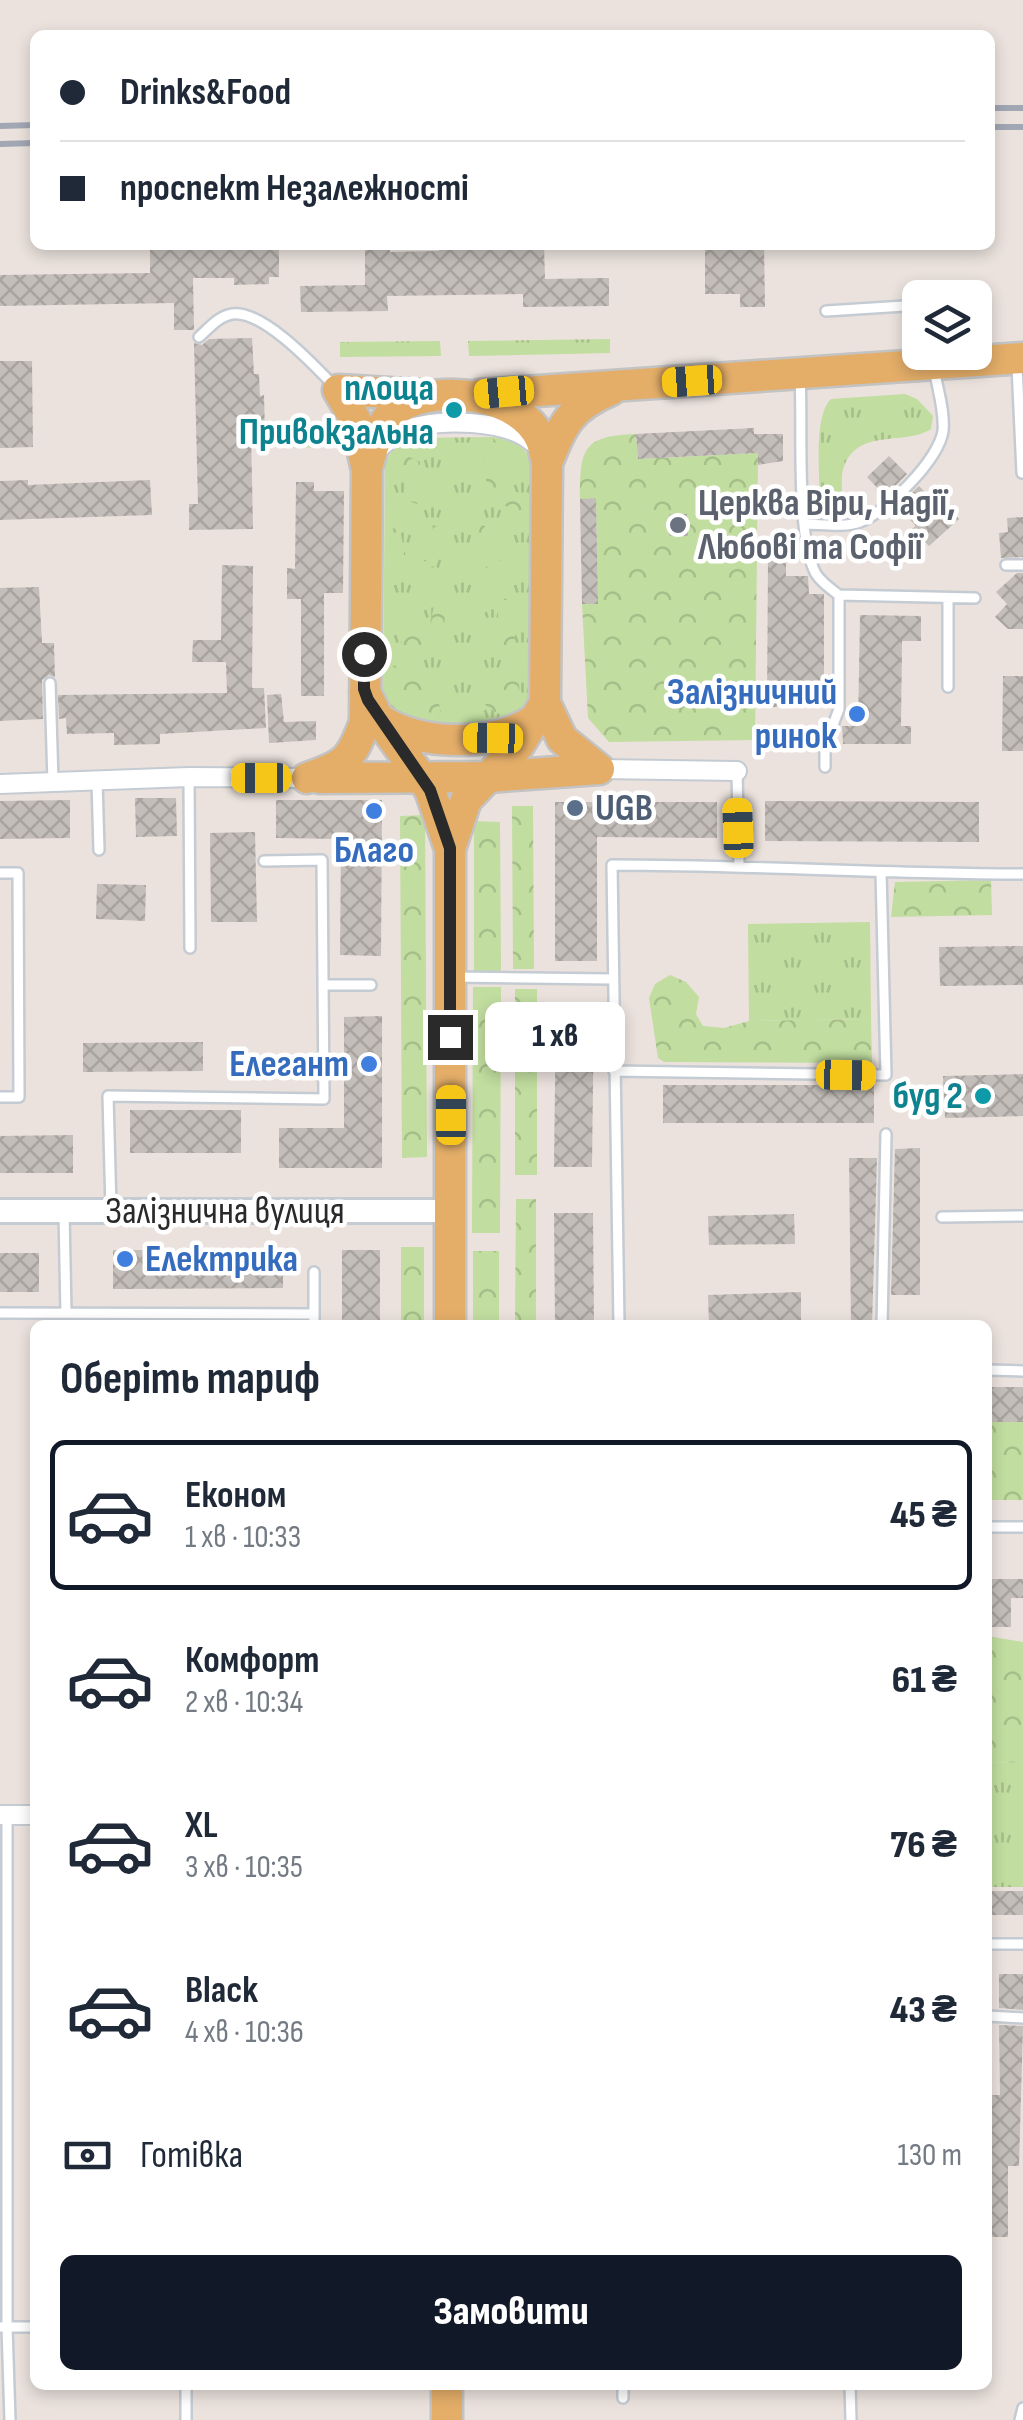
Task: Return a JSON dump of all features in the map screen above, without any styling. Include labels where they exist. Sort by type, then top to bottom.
[{"type":"main road","points":[[992,357],[1019,358]]},
{"type":"main road","points":[[338,390],[451,396],[902,368]]},
{"type":"main road","points":[[546,463],[567,418],[576,408],[620,386]]},
{"type":"main road","points":[[307,778],[345,762],[364,722],[366,468],[362,437],[338,390]]},
{"type":"main road","points":[[366,468],[376,436],[400,408],[451,396],[500,405],[524,419],[541,438],[546,463],[540,711],[519,745],[466,800],[450,848]]},
{"type":"main road","points":[[364,689],[382,723],[434,799],[450,848],[450,1320]]},
{"type":"main road","points":[[382,723],[420,737],[493,738],[508,734],[540,711]]},
{"type":"main road","points":[[540,711],[562,739],[599,769]]},
{"type":"main road","points":[[307,778],[487,777],[599,769]]},
{"type":"main road","points":[[447,2390],[447,2420]]},
{"type":"street","points":[[366,468],[387,440],[429,424],[509,428],[532,441],[546,463]]},
{"type":"street","points":[[599,769],[737,771]]},
{"type":"street","points":[[0,784],[188,777],[307,778]]},
{"type":"street","name":"Залізнична вулиця","points":[[0,1211],[451,1211]]},
{"type":"street","points":[[4,1815],[30,1815]]},
{"type":"lane","points":[[826,310],[902,306]]},
{"type":"lane","points":[[199,337],[226,315],[250,314],[338,390]]},
{"type":"lane","points":[[1019,358],[1022,473]]},
{"type":"lane","points":[[804,524],[862,522],[878,512],[930,461],[938,451],[943,422],[934,370]]},
{"type":"lane","points":[[800,374],[804,524],[816,572],[839,595],[975,598]]},
{"type":"lane","points":[[1006,565],[1023,565]]},
{"type":"lane","points":[[825,767],[825,746],[838,708],[839,595]]},
{"type":"lane","points":[[948,598],[948,686]]},
{"type":"lane","points":[[50,683],[53,782]]},
{"type":"lane","points":[[737,771],[739,865]]},
{"type":"lane","points":[[188,777],[190,948]]},
{"type":"lane","points":[[96,780],[99,850]]},
{"type":"lane","points":[[111,1210],[108,1096],[324,1098],[322,860],[264,861]]},
{"type":"lane","points":[[619,1320],[612,865],[1023,874]]},
{"type":"lane","points":[[614,1071],[886,1076],[881,872]]},
{"type":"lane","points":[[0,873],[18,873],[20,1097],[0,1097]]},
{"type":"lane","points":[[450,977],[611,979]]},
{"type":"lane","points":[[324,985],[371,985]]},
{"type":"lane","points":[[882,1320],[886,1134]]},
{"type":"lane","points":[[64,1210],[66,1313]]},
{"type":"lane","points":[[942,1217],[1023,1216]]},
{"type":"lane","points":[[0,1313],[314,1320],[314,1272]]},
{"type":"lane","points":[[992,1370],[1023,1370]]},
{"type":"lane","points":[[992,1527],[1023,1527]]},
{"type":"lane","points":[[4,1815],[4,2327],[10,2420]]},
{"type":"lane","points":[[992,1944],[1023,1944]]},
{"type":"lane","points":[[992,2016],[1023,2018]]},
{"type":"lane","points":[[4,2327],[30,2327]]},
{"type":"lane","points":[[186,2390],[186,2420]]},
{"type":"lane","points":[[623,2390],[623,2398]]},
{"type":"lane","points":[[850,2390],[851,2420]]},
{"type":"lane","points":[[1020,2420],[1023,2408]]},
{"type":"green space","points":[[610,339],[610,353],[469,356],[468,341]]},
{"type":"green space","points":[[440,341],[441,356],[340,357],[340,342]]},
{"type":"green space","points":[[905,394],[917,399],[933,416],[931,429],[909,437],[872,442],[852,453],[843,469],[841,511],[824,511],[820,504],[819,464],[825,407],[831,399]]},
{"type":"green space","points":[[292,424],[322,425],[325,447],[286,448],[286,431]]},
{"type":"green space","points":[[636,434],[638,459],[758,453],[755,740],[609,742],[588,718],[582,604],[598,604],[596,499],[580,499],[581,468],[588,448],[595,442]]},
{"type":"green space","points":[[493,437],[517,444],[531,463],[532,696],[528,708],[511,724],[419,727],[383,696],[385,465],[393,447],[412,438]]},
{"type":"green space","points":[[494,439],[501,449],[507,485],[524,497],[526,508],[520,515],[500,501],[488,485],[485,454],[488,440]]},
{"type":"green space","points":[[399,452],[420,462],[421,499],[417,504],[409,501],[405,493],[408,477],[393,464],[393,454]]},
{"type":"green space","points":[[433,525],[440,528],[435,566],[418,570],[393,563],[389,551],[393,528],[400,531],[407,562],[416,564],[426,561]]},
{"type":"green space","points":[[481,525],[485,526],[504,571],[499,573],[484,565],[477,555]]},
{"type":"green space","points":[[516,598],[527,611],[526,618],[516,627],[514,649],[505,656],[499,652],[498,611],[491,609],[476,622],[470,619],[482,603]]},
{"type":"green space","points":[[434,606],[445,610],[437,643],[424,648],[404,646],[399,637],[401,625],[410,619],[430,624]]},
{"type":"green space","points":[[383,665],[416,671],[430,683],[441,715],[429,727],[395,717],[383,696]]},
{"type":"green space","points":[[512,671],[520,696],[501,715],[481,701],[474,679]]},
{"type":"green space","points":[[512,806],[533,806],[534,969],[513,969]]},
{"type":"green space","points":[[425,815],[427,1157],[402,1158],[400,816]]},
{"type":"green space","points":[[474,821],[500,822],[501,971],[474,971]]},
{"type":"green space","points":[[991,880],[992,915],[891,917],[895,882]]},
{"type":"green space","points":[[870,922],[871,1019],[749,1021],[748,924]]},
{"type":"green space","points":[[670,975],[686,982],[699,997],[696,1014],[703,1026],[724,1028],[749,1021],[871,1019],[872,1063],[664,1062],[658,1058],[649,998],[655,984]]},
{"type":"green space","points":[[473,987],[501,987],[500,1233],[472,1233]]},
{"type":"green space","points":[[515,989],[537,989],[537,1175],[515,1175]]},
{"type":"green space","points":[[516,1199],[536,1199],[536,1320],[515,1320]]},
{"type":"green space","points":[[401,1247],[424,1247],[424,1320],[401,1320]]},
{"type":"green space","points":[[473,1251],[499,1251],[499,1320],[473,1320]]},
{"type":"green space","points":[[992,1422],[1023,1422],[1023,1500],[992,1500]]},
{"type":"green space","points":[[992,1637],[1023,1642],[1023,1762],[992,1763]]},
{"type":"green space","points":[[1023,1762],[1023,1887],[992,1887],[992,1763]]},
{"type":"building","points":[[150,250],[279,250],[279,277],[269,277],[269,284],[234,285],[234,278],[193,278],[194,330],[174,330],[174,303],[0,306],[0,275],[150,273]]},
{"type":"building","points":[[365,250],[544,250],[545,279],[609,278],[609,306],[523,307],[523,294],[387,296],[388,311],[301,312],[300,286],[365,285]]},
{"type":"building","points":[[705,250],[764,250],[765,307],[740,307],[740,294],[705,294]]},
{"type":"building","points":[[252,338],[254,374],[259,374],[260,396],[264,395],[265,433],[251,434],[253,529],[189,530],[189,504],[198,504],[194,343]]},
{"type":"building","points":[[0,361],[32,361],[33,447],[0,448]]},
{"type":"building","points":[[754,428],[754,434],[783,434],[783,461],[758,465],[758,453],[638,459],[636,434]]},
{"type":"building","points":[[889,456],[907,474],[885,496],[867,477]]},
{"type":"building","points":[[28,480],[28,485],[150,480],[152,515],[0,520],[0,481]]},
{"type":"building","points":[[296,482],[314,482],[314,491],[344,491],[343,593],[324,593],[324,696],[301,696],[301,599],[287,599],[287,568],[295,569]]},
{"type":"building","points":[[919,486],[938,505],[942,501],[959,519],[929,546],[897,507]]},
{"type":"building","points":[[596,498],[598,604],[582,604],[580,499]]},
{"type":"building","name":"Церква Віри, Надії, Любові та Софії","points":[[669,514],[687,514],[688,536],[669,536]]},
{"type":"building","points":[[1023,517],[1023,557],[1001,558],[999,533],[1008,532],[1007,518]]},
{"type":"building","points":[[768,558],[786,558],[786,576],[808,576],[809,594],[824,594],[824,707],[767,707]]},
{"type":"building","points":[[222,565],[253,566],[252,688],[264,688],[266,728],[160,734],[160,744],[114,745],[114,733],[67,734],[66,718],[59,719],[58,695],[227,693],[226,662],[192,662],[193,640],[221,640]]},
{"type":"building","points":[[1017,573],[1023,573],[1023,629],[1008,629],[995,617],[1007,604],[996,592]]},
{"type":"building","points":[[39,587],[42,643],[54,643],[55,677],[49,675],[42,680],[43,719],[0,721],[0,588]]},
{"type":"building","points":[[860,615],[921,616],[921,641],[902,641],[901,726],[911,726],[911,744],[843,744],[842,726],[858,726]]},
{"type":"building","points":[[1003,676],[1023,676],[1023,751],[1002,751]]},
{"type":"building","points":[[281,694],[284,722],[316,721],[316,740],[269,743],[267,695]]},
{"type":"building","points":[[135,798],[176,798],[177,836],[136,837]]},
{"type":"building","points":[[70,800],[70,838],[0,839],[0,801]]},
{"type":"building","points":[[276,800],[382,800],[381,956],[340,955],[341,839],[276,838]]},
{"type":"building","points":[[765,801],[979,802],[979,842],[765,841]]},
{"type":"building","points":[[555,802],[717,802],[717,838],[597,837],[597,961],[555,961]]},
{"type":"building","points":[[255,832],[257,922],[211,922],[210,833]]},
{"type":"building","points":[[97,884],[146,885],[145,921],[96,919]]},
{"type":"building","points":[[1023,946],[1023,985],[940,986],[939,947]]},
{"type":"building","points":[[556,1002],[594,1003],[592,1167],[554,1167]]},
{"type":"building","points":[[382,1016],[382,1168],[279,1168],[279,1128],[344,1128],[344,1017]]},
{"type":"building","points":[[203,1042],[203,1071],[83,1072],[83,1043]]},
{"type":"building","name":"буд 2","points":[[1023,1074],[1023,1116],[945,1118],[943,1076]]},
{"type":"building","points":[[663,1085],[874,1085],[874,1123],[663,1123]]},
{"type":"building","points":[[130,1110],[241,1110],[241,1153],[130,1153]]},
{"type":"building","points":[[73,1135],[73,1173],[0,1173],[0,1136]]},
{"type":"building","points":[[920,1148],[920,1295],[891,1295],[895,1149]]},
{"type":"building","points":[[849,1158],[877,1158],[872,1320],[851,1320]]},
{"type":"building","points":[[554,1213],[593,1213],[594,1320],[555,1320]]},
{"type":"building","points":[[794,1214],[795,1244],[709,1245],[708,1216]]},
{"type":"building","points":[[113,1250],[283,1250],[283,1288],[113,1289]]},
{"type":"building","points":[[342,1250],[380,1250],[380,1320],[342,1320]]},
{"type":"building","points":[[0,1253],[39,1253],[39,1292],[0,1292]]},
{"type":"building","points":[[801,1292],[801,1320],[709,1320],[708,1295]]},
{"type":"building","points":[[992,1387],[1023,1387],[1023,1422],[992,1422]]},
{"type":"building","points":[[992,1579],[1023,1579],[1023,1598],[1011,1598],[1011,1627],[992,1627]]},
{"type":"building","points":[[992,1891],[1023,1891],[1023,1915],[992,1915]]},
{"type":"building","points":[[999,1974],[1023,1974],[1023,2010],[999,2008]]},
{"type":"building","points":[[999,2025],[1023,2026],[1019,2166],[1008,2166],[1008,2237],[992,2237],[992,2095],[1000,2095]]},
{"type":"railway","points":[[995,108],[1023,108]]},
{"type":"railway","points":[[0,126],[30,125]]},
{"type":"railway","points":[[995,127],[1023,127]]},
{"type":"railway","points":[[0,144],[30,143]]},
{"type":"place","name":"площа Привокзальна","points":[[454,410]]},
{"type":"place","name":"Церква Віри, Надії, Любові та Софії","points":[[678,525]]},
{"type":"place","name":"Залізничний ринок","points":[[857,714]]},
{"type":"place","name":"UGB","points":[[575,808]]},
{"type":"place","name":"Благо","points":[[374,811]]},
{"type":"place","name":"Елегант","points":[[369,1064]]},
{"type":"place","name":"буд 2","points":[[983,1096]]},
{"type":"place","name":"Електрика","points":[[125,1259]]},
{"type":"route","points":[[364,654],[364,689],[368,700],[430,790],[450,848],[450,1037]]}]
